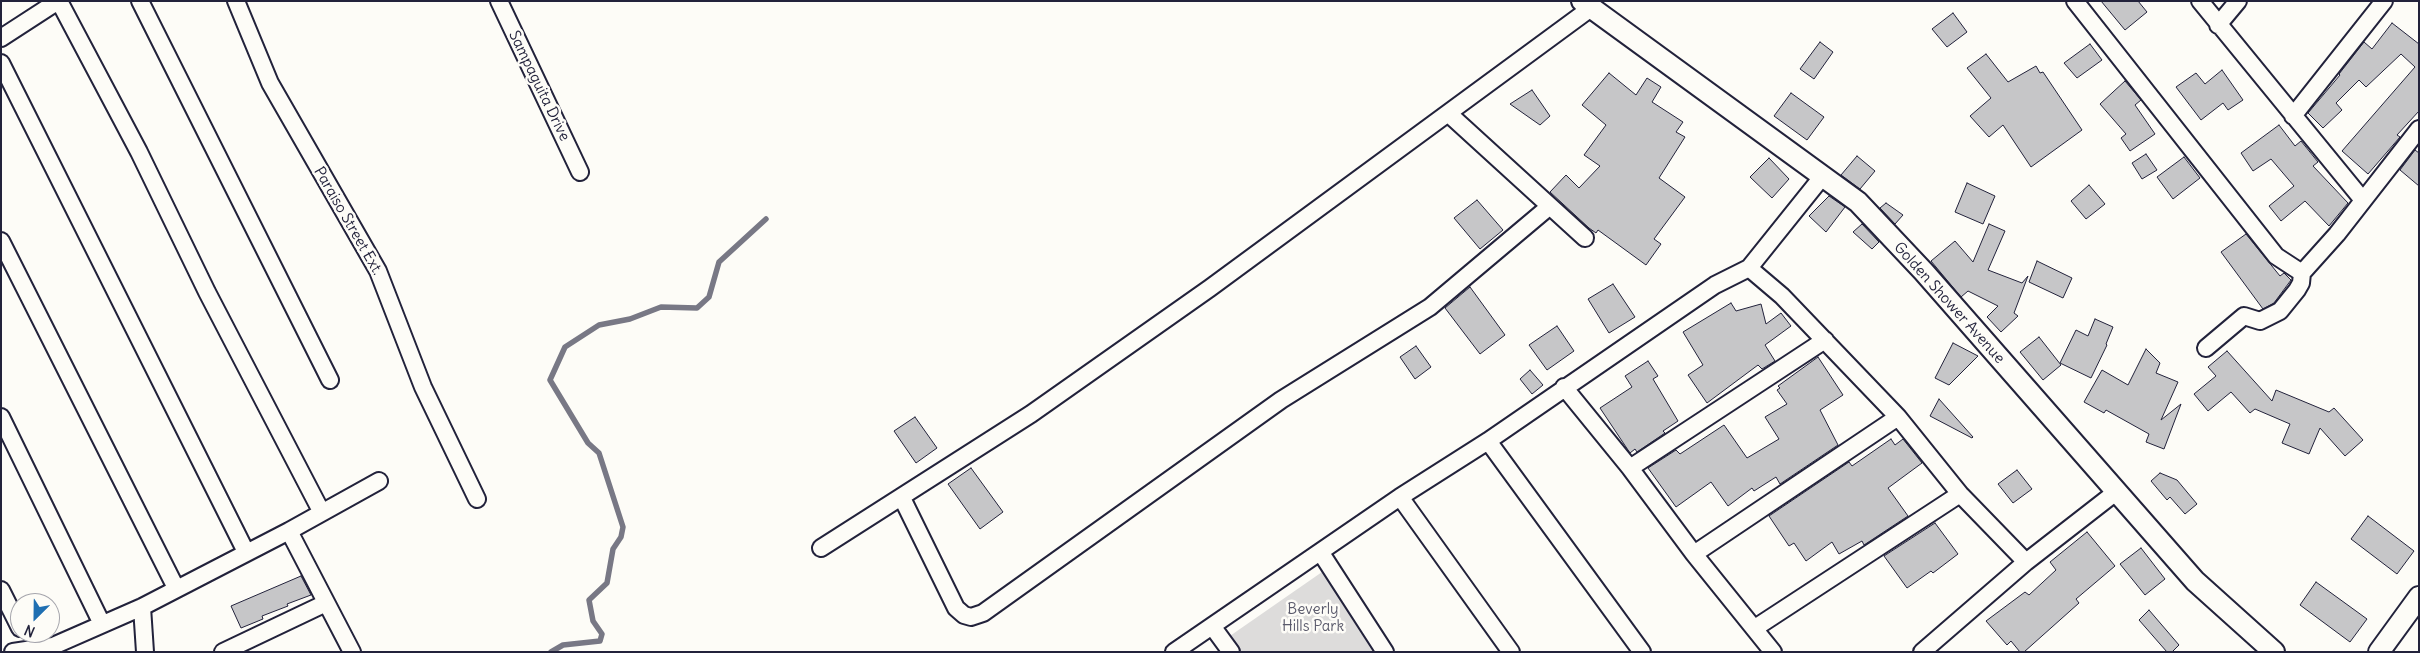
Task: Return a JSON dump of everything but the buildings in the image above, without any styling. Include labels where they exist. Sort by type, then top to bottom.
[{"type":"street","points":[[1,38],[58,1],[139,152],[208,292],[322,511]]},
{"type":"street","points":[[140,1],[330,380]]},
{"type":"street","name":"Paraiso Street Ext.","points":[[236,1],[270,83],[378,271],[422,387],[477,499]]},
{"type":"street","name":"Sampaguita Drive","points":[[499,1],[580,172]]},
{"type":"street","points":[[2075,1],[2276,256],[2302,273]]},
{"type":"street","points":[[2200,1],[2292,116],[2362,199]]},
{"type":"street","points":[[2218,25],[2238,1]]},
{"type":"street","points":[[2292,116],[2384,1]]},
{"type":"street","points":[[821,548],[1031,414],[1210,288],[1449,114],[1587,5]]},
{"type":"street","name":"Golden Shower Avenue","points":[[1587,5],[1858,202],[1930,280],[2195,581],[2274,652]]},
{"type":"street","points":[[1,63],[246,552]]},
{"type":"street","points":[[1449,114],[1584,238]]},
{"type":"street","points":[[2206,348],[2244,316],[2260,321],[2280,311],[2297,290],[2301,283],[2302,273],[2337,234],[2362,199],[2419,129]]},
{"type":"street","points":[[1174,652],[1400,497],[1488,441],[1715,284],[1749,268],[1822,177]]},
{"type":"street","points":[[902,498],[956,608],[964,615],[970,617],[983,614],[1282,400],[1430,306],[1550,206]]},
{"type":"street","points":[[1,241],[176,588]]},
{"type":"street","points":[[1749,268],[1782,296],[1898,417],[1960,494],[2026,562]]},
{"type":"street","points":[[1630,468],[1825,340]]},
{"type":"street","points":[[1564,387],[1630,468],[1694,554],[1773,652]]},
{"type":"street","points":[[1,417],[102,624]]},
{"type":"street","points":[[1694,554],[1898,417]]},
{"type":"street","points":[[1488,441],[1642,652]]},
{"type":"street","points":[[14,652],[71,646],[102,624],[142,607],[289,531],[379,481]]},
{"type":"street","points":[[1922,652],[2026,562],[2116,492]]},
{"type":"street","points":[[1755,628],[1960,494]]},
{"type":"street","points":[[1400,497],[1511,652]]},
{"type":"street","points":[[289,531],[352,652]]},
{"type":"street","points":[[1321,553],[1385,652]]},
{"type":"street","points":[[1,590],[10,608]]},
{"type":"street","points":[[2379,652],[2419,597]]},
{"type":"street","points":[[223,652],[326,603]]},
{"type":"street","points":[[142,607],[145,652]]},
{"type":"street","points":[[1212,626],[1231,652]]},
{"type":"street","points":[[28,643],[31,650]]},
{"type":"green space","name":"Beverly Hills Park","points":[[1322,572],[1376,652],[1238,652],[1227,638]]},
{"type":"waterway","points":[[551,652],[563,645],[600,641],[602,634],[593,621],[589,600],[607,583],[613,549],[621,537],[623,527],[599,453],[588,443],[550,380],[565,347],[599,325],[630,319],[661,307],[697,308],[709,297],[719,262],[766,219]]}]
